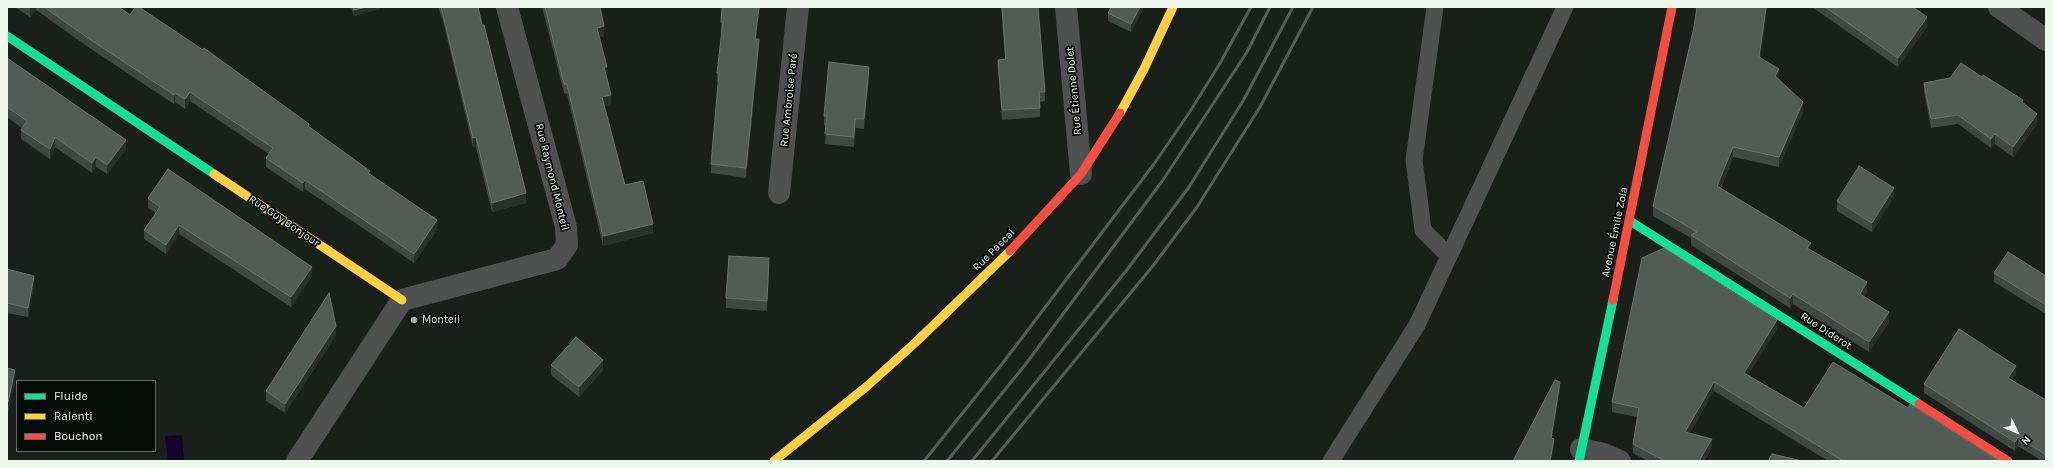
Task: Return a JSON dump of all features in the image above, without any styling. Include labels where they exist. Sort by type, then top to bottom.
[{"type":"main road","name":"Rue Pascal","points":[[774,461],[866,387],[916,342],[1019,242],[1081,174],[1118,117],[1144,69],[1173,7]]},
{"type":"main road","name":"Avenue Émile Zola","points":[[1580,455],[1630,221],[1672,7]]},
{"type":"main road","name":"Rue Guy Bonjour","points":[[7,36],[402,300]]},
{"type":"main road","name":"Rue Diderot","points":[[1630,221],[2008,461]]},
{"type":"street","name":"Rue Raymond Monteil","points":[[402,300],[557,259],[567,245],[566,227],[507,7]]},
{"type":"street","name":"Rue Ambroise Paré","points":[[779,193],[798,7]]},
{"type":"street","name":"Rue Étienne Dolet","points":[[1066,7],[1081,174]]},
{"type":"street","points":[[1999,7],[2046,40]]},
{"type":"street","points":[[297,461],[402,300]]},
{"type":"street","points":[[1580,455],[1604,454],[1620,461]]},
{"type":"lane","points":[[1435,7],[1414,160],[1423,230],[1449,256]]},
{"type":"lane","points":[[1331,461],[1417,325],[1565,7]]},
{"type":"shaded area","points":[[182,435],[184,461],[168,461],[165,436]]},
{"type":"building","points":[[44,7],[119,7],[130,15],[135,7],[139,7],[203,50],[204,48],[309,124],[308,126],[370,171],[368,173],[437,220],[414,254],[305,180],[303,183],[266,158],[273,148],[190,92],[185,99],[175,93],[174,95]]},
{"type":"building","points":[[353,7],[367,7],[354,10]]},
{"type":"building","points":[[441,7],[478,7],[482,25],[484,25],[526,193],[492,203],[476,137],[473,138]]},
{"type":"building","points":[[545,7],[600,7],[604,26],[597,28],[607,67],[604,67],[611,95],[602,97],[625,185],[643,181],[653,224],[603,236],[567,84],[564,84]]},
{"type":"building","points":[[722,7],[759,7],[755,39],[759,39],[746,168],[711,164],[719,73],[717,73],[723,22],[721,22]]},
{"type":"building","points":[[1002,7],[1038,7],[1045,92],[1039,92],[1040,108],[1002,110],[998,60],[1006,59]]},
{"type":"building","points":[[1111,7],[1140,7],[1131,24],[1108,13]]},
{"type":"building","points":[[1697,7],[1766,8],[1759,57],[1779,69],[1775,76],[1803,102],[1779,157],[1733,147],[1717,186],[1811,243],[1807,248],[1867,282],[1860,294],[1889,312],[1869,342],[1793,294],[1790,298],[1691,235],[1697,232],[1653,206],[1694,27]]},
{"type":"building","points":[[1825,7],[1913,7],[1927,17],[1898,58]]},
{"type":"building","points":[[7,58],[126,140],[107,165],[96,157],[92,163],[55,137],[50,149],[21,130],[27,121],[7,107]]},
{"type":"building","points":[[829,62],[869,67],[864,119],[855,119],[854,137],[825,134],[827,116],[824,116]]},
{"type":"building","points":[[1961,63],[1982,77],[1983,75],[2023,100],[2022,102],[2037,114],[2013,147],[1995,134],[1991,139],[1958,115],[1931,119],[1924,83],[1950,78]]},
{"type":"building","points":[[1859,166],[1894,188],[1872,223],[1837,201]]},
{"type":"building","points":[[168,169],[312,267],[291,297],[179,225],[166,245],[144,230],[160,207],[148,198]]},
{"type":"building","points":[[1664,248],[1777,320],[1744,373],[1804,408],[1833,362],[1908,408],[1910,404],[1999,461],[1843,461],[1714,382],[1685,432],[1712,439],[1699,461],[1665,461],[1633,444],[1639,408],[1612,402],[1642,258]]},
{"type":"building","points":[[2008,252],[2046,276],[2046,305],[1994,273]]},
{"type":"building","points":[[729,256],[769,258],[767,301],[726,298]]},
{"type":"building","points":[[7,269],[34,276],[28,308],[7,303]]},
{"type":"building","points":[[329,293],[336,326],[285,404],[266,391]]},
{"type":"building","points":[[1959,329],[2016,366],[2008,378],[2046,400],[2046,455],[2018,437],[2015,442],[1924,384]]},
{"type":"building","points":[[576,337],[603,360],[579,387],[551,365]]},
{"type":"building","points":[[7,368],[15,370],[8,402],[7,402]]},
{"type":"building","points":[[1555,380],[1560,382],[1551,438],[1554,439],[1550,461],[1513,461]]},
{"type":"building","points":[[1772,454],[1802,461],[1768,461]]},
{"type":"railway","points":[[924,461],[1002,364],[1154,164],[1189,113],[1219,65],[1251,7]]},
{"type":"railway","points":[[947,461],[1025,365],[1163,180],[1247,52],[1270,7]]},
{"type":"railway","points":[[972,461],[1126,271],[1189,187],[1243,101],[1293,7]]},
{"type":"railway","points":[[992,461],[1152,267],[1197,207],[1260,107],[1313,7]]},
{"type":"traffic: fast","points":[[7,36],[214,174]]},
{"type":"traffic: fast","points":[[1630,221],[1919,404]]},
{"type":"traffic: fast","points":[[1579,461],[1613,300]]},
{"type":"traffic: slow","points":[[1120,113],[1144,69],[1173,7]]},
{"type":"traffic: slow","points":[[214,174],[402,300]]},
{"type":"traffic: slow","points":[[774,461],[866,387],[916,342],[1010,251]]},
{"type":"traffic: jam","points":[[1613,300],[1672,7]]},
{"type":"traffic: jam","points":[[1010,251],[1081,174],[1120,113]]},
{"type":"traffic: jam","points":[[1919,404],[2008,461]]},
{"type":"place","name":"Monteil","points":[[414,320]]}]
